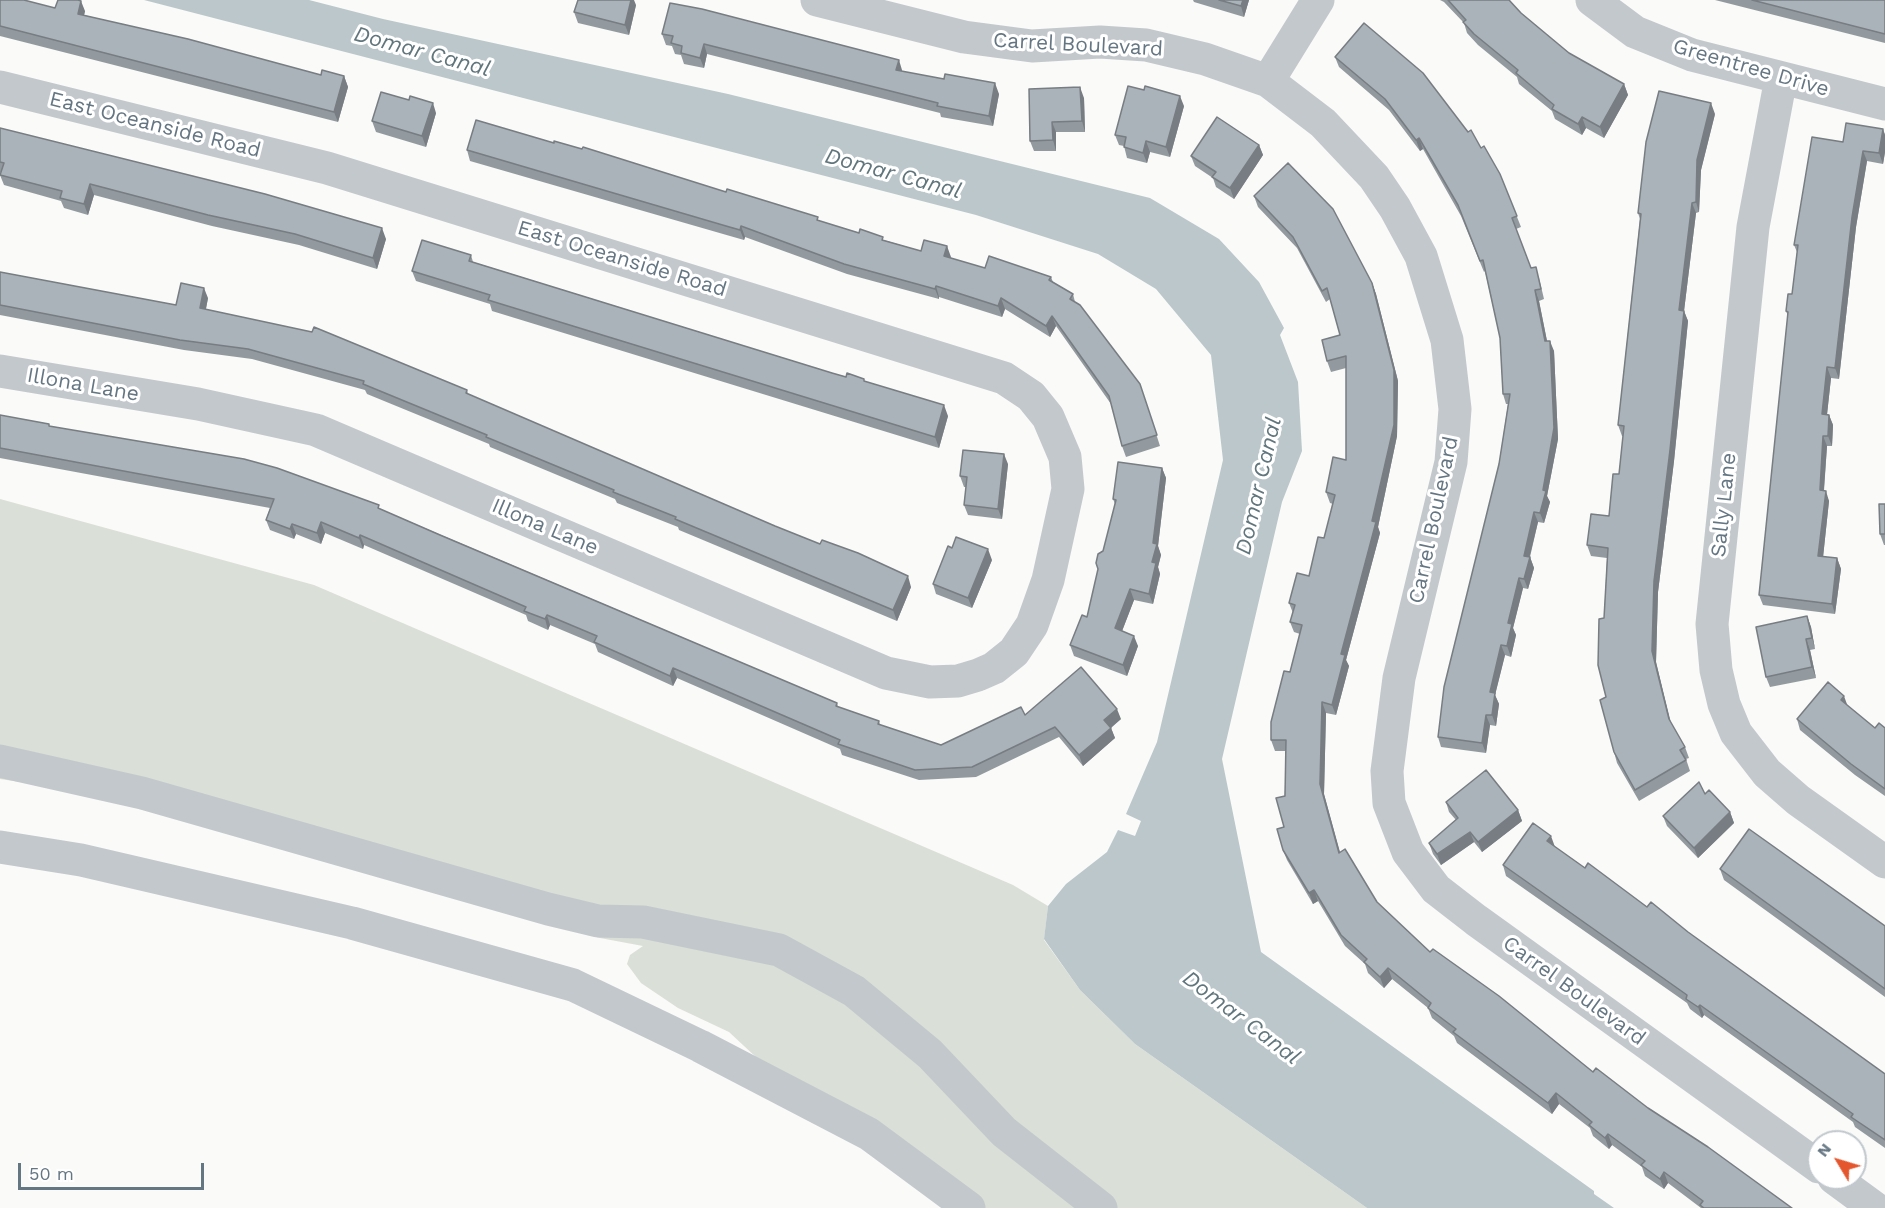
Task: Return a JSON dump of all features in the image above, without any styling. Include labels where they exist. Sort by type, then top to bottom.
[{"type":"street","name":"Carrel Boulevard","points":[[817,0],[964,37],[1032,46],[1100,42],[1176,50],[1268,81],[1301,105],[1343,143],[1374,177],[1395,208],[1421,256],[1447,340],[1455,409],[1451,462],[1399,678],[1387,771],[1389,803],[1408,852],[1436,889],[1476,920],[1807,1158]]},
{"type":"street","points":[[1268,81],[1318,0]]},
{"type":"street","name":"Greentree Drive","points":[[1592,0],[1635,32],[1692,55],[1885,104]]},
{"type":"street","name":"Sally Lane","points":[[1781,78],[1753,227],[1712,624],[1716,670],[1724,704],[1736,733],[1767,773],[1798,800],[1885,862]]},
{"type":"street","name":"East Oceanside Road","points":[[0,87],[327,168],[1004,378],[1031,396],[1048,417],[1065,457],[1068,489],[1042,597]]},
{"type":"street","name":"Illona Lane","points":[[0,370],[198,404],[316,430],[886,673],[930,682],[958,681],[994,668],[1014,652],[1032,625],[1042,597]]},
{"type":"street","points":[[0,761],[142,793],[548,909],[598,921],[643,922],[779,950],[854,991],[930,1054],[1004,1132],[1101,1208]]},
{"type":"street","points":[[0,847],[81,860],[352,922],[573,985],[700,1046],[869,1134],[969,1208]]},
{"type":"street","points":[[1850,1190],[1875,1208]]},
{"type":"shaded area","points":[[0,499],[314,585],[1013,885],[1048,906],[1044,940],[1080,990],[1135,1044],[1367,1208],[983,1208],[772,1072],[729,1032],[678,1008],[641,983],[627,964],[630,955],[643,946],[600,938],[138,807],[54,787],[0,779]]},
{"type":"water","name":"Domar Canal","points":[[144,0],[309,0],[383,19],[728,94],[1150,198],[1219,239],[1259,282],[1284,328],[1280,335],[1298,382],[1302,451],[1282,502],[1222,759],[1261,952],[1594,1191],[1594,1194],[1614,1208],[1367,1208],[1135,1044],[1080,990],[1044,939],[1048,906],[1066,884],[1107,852],[1118,830],[1135,836],[1141,821],[1126,814],[1157,742],[1223,460],[1211,355],[1156,289],[1098,254],[976,215]]},
{"type":"building","points":[[0,0],[24,0],[55,8],[58,0],[78,0],[81,1],[78,14],[188,39],[321,75],[322,70],[344,76],[334,112],[0,26]]},
{"type":"building","points":[[578,0],[631,0],[625,25],[574,12]]},
{"type":"building","points":[[1219,0],[1243,0],[1241,6]]},
{"type":"building","points":[[1448,0],[1509,0],[1569,53],[1624,84],[1600,127],[1582,117],[1578,124],[1552,109],[1554,105],[1516,73],[1518,70],[1474,34],[1463,22],[1466,20]]},
{"type":"building","points":[[1752,0],[1885,0],[1885,34]]},
{"type":"building","points":[[670,3],[702,9],[899,60],[896,70],[944,79],[945,74],[995,83],[989,116],[937,106],[938,103],[704,44],[700,58],[681,53],[682,46],[671,43],[673,36],[662,34]]},
{"type":"building","points":[[1364,23],[1423,73],[1468,132],[1471,130],[1481,148],[1484,146],[1500,174],[1517,216],[1512,218],[1531,268],[1536,267],[1541,289],[1535,290],[1545,341],[1550,341],[1554,428],[1543,490],[1546,491],[1540,513],[1534,512],[1524,556],[1530,557],[1524,579],[1519,578],[1508,623],[1512,624],[1507,646],[1501,645],[1490,692],[1495,693],[1492,715],[1486,715],[1482,743],[1438,737],[1444,687],[1499,464],[1510,394],[1503,394],[1500,338],[1483,260],[1480,261],[1458,205],[1419,138],[1416,140],[1385,99],[1335,57]]},
{"type":"building","points":[[1128,86],[1144,90],[1145,86],[1180,96],[1166,147],[1146,141],[1143,153],[1124,147],[1126,137],[1115,135]]},
{"type":"building","points":[[1080,87],[1082,121],[1052,122],[1053,140],[1030,141],[1029,89]]},
{"type":"building","points":[[1659,91],[1711,103],[1697,160],[1696,202],[1692,203],[1679,310],[1684,311],[1654,581],[1652,651],[1669,719],[1685,747],[1680,750],[1686,760],[1635,790],[1614,752],[1600,700],[1606,697],[1598,665],[1599,619],[1604,618],[1608,548],[1587,545],[1591,514],[1609,516],[1613,474],[1619,474],[1624,426],[1618,425],[1641,214],[1638,213],[1646,142]]},
{"type":"building","points":[[381,92],[409,100],[410,96],[433,103],[422,136],[372,121]]},
{"type":"building","points":[[1217,117],[1259,145],[1230,188],[1212,177],[1216,172],[1191,156]]},
{"type":"building","points":[[476,120],[554,143],[554,141],[582,149],[583,147],[726,192],[727,189],[818,217],[817,220],[859,233],[860,229],[883,237],[882,240],[921,251],[924,240],[947,246],[944,256],[985,268],[989,256],[1051,277],[1049,280],[1073,294],[1070,299],[1080,305],[1140,384],[1157,435],[1122,446],[1109,396],[1052,316],[1046,326],[1001,298],[998,306],[936,286],[935,289],[844,264],[741,226],[740,230],[467,150]]},
{"type":"building","points":[[1846,123],[1883,129],[1879,153],[1863,151],[1852,217],[1835,368],[1827,367],[1822,414],[1829,415],[1828,436],[1823,436],[1820,490],[1826,491],[1818,556],[1837,558],[1832,604],[1759,595],[1788,312],[1786,311],[1788,294],[1792,294],[1798,245],[1794,245],[1812,137],[1843,142]]},
{"type":"building","points":[[0,128],[265,194],[382,228],[373,258],[295,234],[208,215],[90,184],[84,204],[60,198],[62,191],[0,175],[4,163],[0,162]]},
{"type":"building","points":[[1288,163],[1333,209],[1372,283],[1394,370],[1394,425],[1372,521],[1376,522],[1341,654],[1345,655],[1332,705],[1322,702],[1320,784],[1339,853],[1345,849],[1377,902],[1430,952],[1433,949],[1499,996],[1593,1072],[1596,1068],[1648,1108],[1708,1147],[1792,1208],[1704,1208],[1700,1205],[1703,1201],[1664,1172],[1660,1179],[1641,1165],[1645,1161],[1608,1134],[1605,1138],[1589,1125],[1592,1122],[1556,1093],[1548,1103],[1453,1032],[1456,1029],[1428,1008],[1431,1003],[1388,968],[1380,977],[1364,962],[1367,959],[1341,935],[1314,890],[1309,893],[1283,850],[1277,829],[1284,827],[1276,798],[1285,796],[1286,740],[1271,740],[1271,722],[1284,671],[1290,672],[1302,625],[1290,622],[1295,605],[1289,603],[1297,573],[1309,576],[1318,537],[1324,538],[1335,495],[1326,492],[1333,457],[1346,460],[1346,356],[1327,361],[1322,340],[1340,335],[1327,288],[1322,291],[1293,237],[1254,196]]},
{"type":"building","points":[[422,240],[471,255],[469,261],[832,373],[846,377],[847,373],[864,379],[864,381],[944,405],[935,437],[488,300],[490,295],[412,271]]},
{"type":"building","points":[[0,272],[176,305],[181,283],[204,288],[200,308],[312,332],[314,327],[467,390],[466,393],[775,526],[820,544],[822,540],[858,553],[908,576],[893,610],[675,519],[676,517],[613,492],[614,490],[486,437],[487,435],[363,384],[364,381],[248,349],[180,340],[0,305]]},
{"type":"building","points":[[0,415],[49,424],[49,426],[244,459],[277,468],[379,505],[378,508],[440,535],[837,703],[836,706],[879,721],[878,724],[941,745],[1021,707],[1025,715],[1081,667],[1117,709],[1104,720],[1111,728],[1079,755],[1055,727],[972,767],[915,770],[838,744],[840,740],[673,668],[670,676],[594,642],[597,636],[547,615],[545,619],[524,611],[526,607],[360,535],[359,538],[321,522],[317,533],[292,524],[290,529],[266,520],[274,499],[0,448]]},
{"type":"building","points":[[963,450],[1004,454],[998,509],[964,505],[967,477],[960,476]]},
{"type":"building","points":[[1118,462],[1162,468],[1153,543],[1157,544],[1152,562],[1156,563],[1149,594],[1130,589],[1115,628],[1134,636],[1123,665],[1070,645],[1082,615],[1087,617],[1098,569],[1096,563],[1098,554],[1103,551],[1116,500],[1113,499]]},
{"type":"building","points":[[1879,504],[1885,504],[1885,534],[1880,534]]},
{"type":"building","points":[[956,537],[988,549],[968,598],[933,584],[948,546],[952,548]]},
{"type":"building","points":[[1807,616],[1812,638],[1806,639],[1812,667],[1766,677],[1756,627]]},
{"type":"building","points":[[1828,682],[1844,696],[1841,700],[1875,728],[1879,723],[1885,728],[1885,789],[1797,719]]},
{"type":"building","points":[[1486,770],[1518,810],[1478,842],[1470,832],[1437,854],[1429,843],[1458,818],[1446,802]]},
{"type":"building","points":[[1699,782],[1705,794],[1709,790],[1730,812],[1694,848],[1663,816]]},
{"type":"building","points":[[1533,823],[1551,836],[1547,841],[1585,868],[1588,863],[1647,907],[1651,902],[1688,932],[1885,1074],[1885,1140],[1851,1117],[1853,1114],[1700,1005],[1698,1007],[1686,999],[1687,995],[1503,865]]},
{"type":"building","points":[[1749,829],[1885,926],[1885,989],[1720,869]]}]
